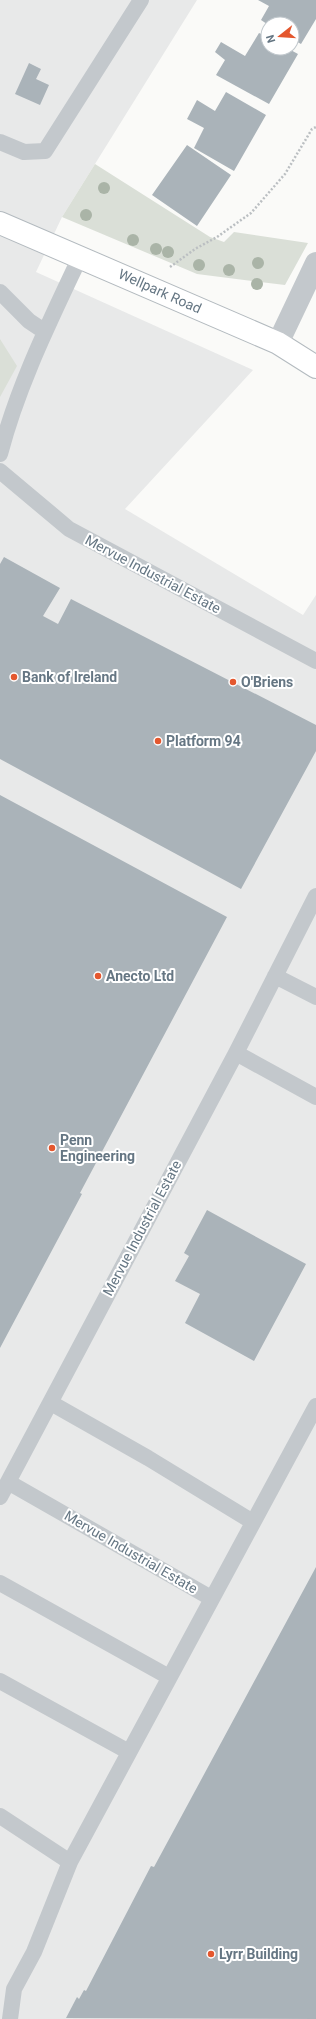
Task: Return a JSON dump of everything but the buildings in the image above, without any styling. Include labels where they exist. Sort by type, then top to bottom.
[{"type":"main road","name":"Wellpark Road","points":[[0,223],[278,343],[316,367]]},
{"type":"street","points":[[278,343],[316,263]]},
{"type":"lane","points":[[0,142],[24,152],[45,151],[141,0]]},
{"type":"lane","points":[[0,454],[9,419],[44,332],[80,257]]},
{"type":"lane","points":[[0,292],[29,321],[44,332]]},
{"type":"lane","name":"Mervue Industrial Estate","points":[[0,470],[69,529],[316,662]]},
{"type":"lane","name":"Mervue Industrial Estate","points":[[0,1497],[51,1403],[147,1217],[236,1053],[316,896]]},
{"type":"lane","points":[[275,976],[316,997]]},
{"type":"lane","points":[[236,1053],[316,1097]]},
{"type":"lane","points":[[51,1403],[148,1458],[253,1522]]},
{"type":"lane","name":"Mervue Industrial Estate","points":[[10,2019],[14,1989],[34,1952],[70,1862],[211,1598],[316,1406]]},
{"type":"lane","name":"Mervue Industrial Estate","points":[[8,1482],[211,1598]]},
{"type":"lane","points":[[0,1583],[169,1677]]},
{"type":"lane","points":[[0,1681],[129,1752]]},
{"type":"lane","points":[[0,1816],[70,1862]]},
{"type":"path","points":[[146,285],[195,249],[217,237],[252,213],[285,174],[312,129],[316,127]]},
{"type":"shaded area","points":[[0,0],[197,0],[62,217],[36,272],[253,370],[125,509],[303,615],[316,595],[316,2019],[0,2019]]},
{"type":"shaded area","points":[[95,164],[210,237],[224,242],[234,232],[308,243],[285,285],[197,274],[62,217]]},
{"type":"shaded area","points":[[0,339],[17,366],[0,397]]},
{"type":"place","name":"Bank of Ireland","points":[[14,677]]},
{"type":"place","name":"O'Briens","points":[[233,682]]},
{"type":"place","name":"Platform 94","points":[[158,741]]},
{"type":"place","name":"Anecto Ltd","points":[[98,976]]},
{"type":"place","name":"Penn Engineering","points":[[52,1148]]},
{"type":"place","name":"Lyrr Building","points":[[211,1954]]}]
